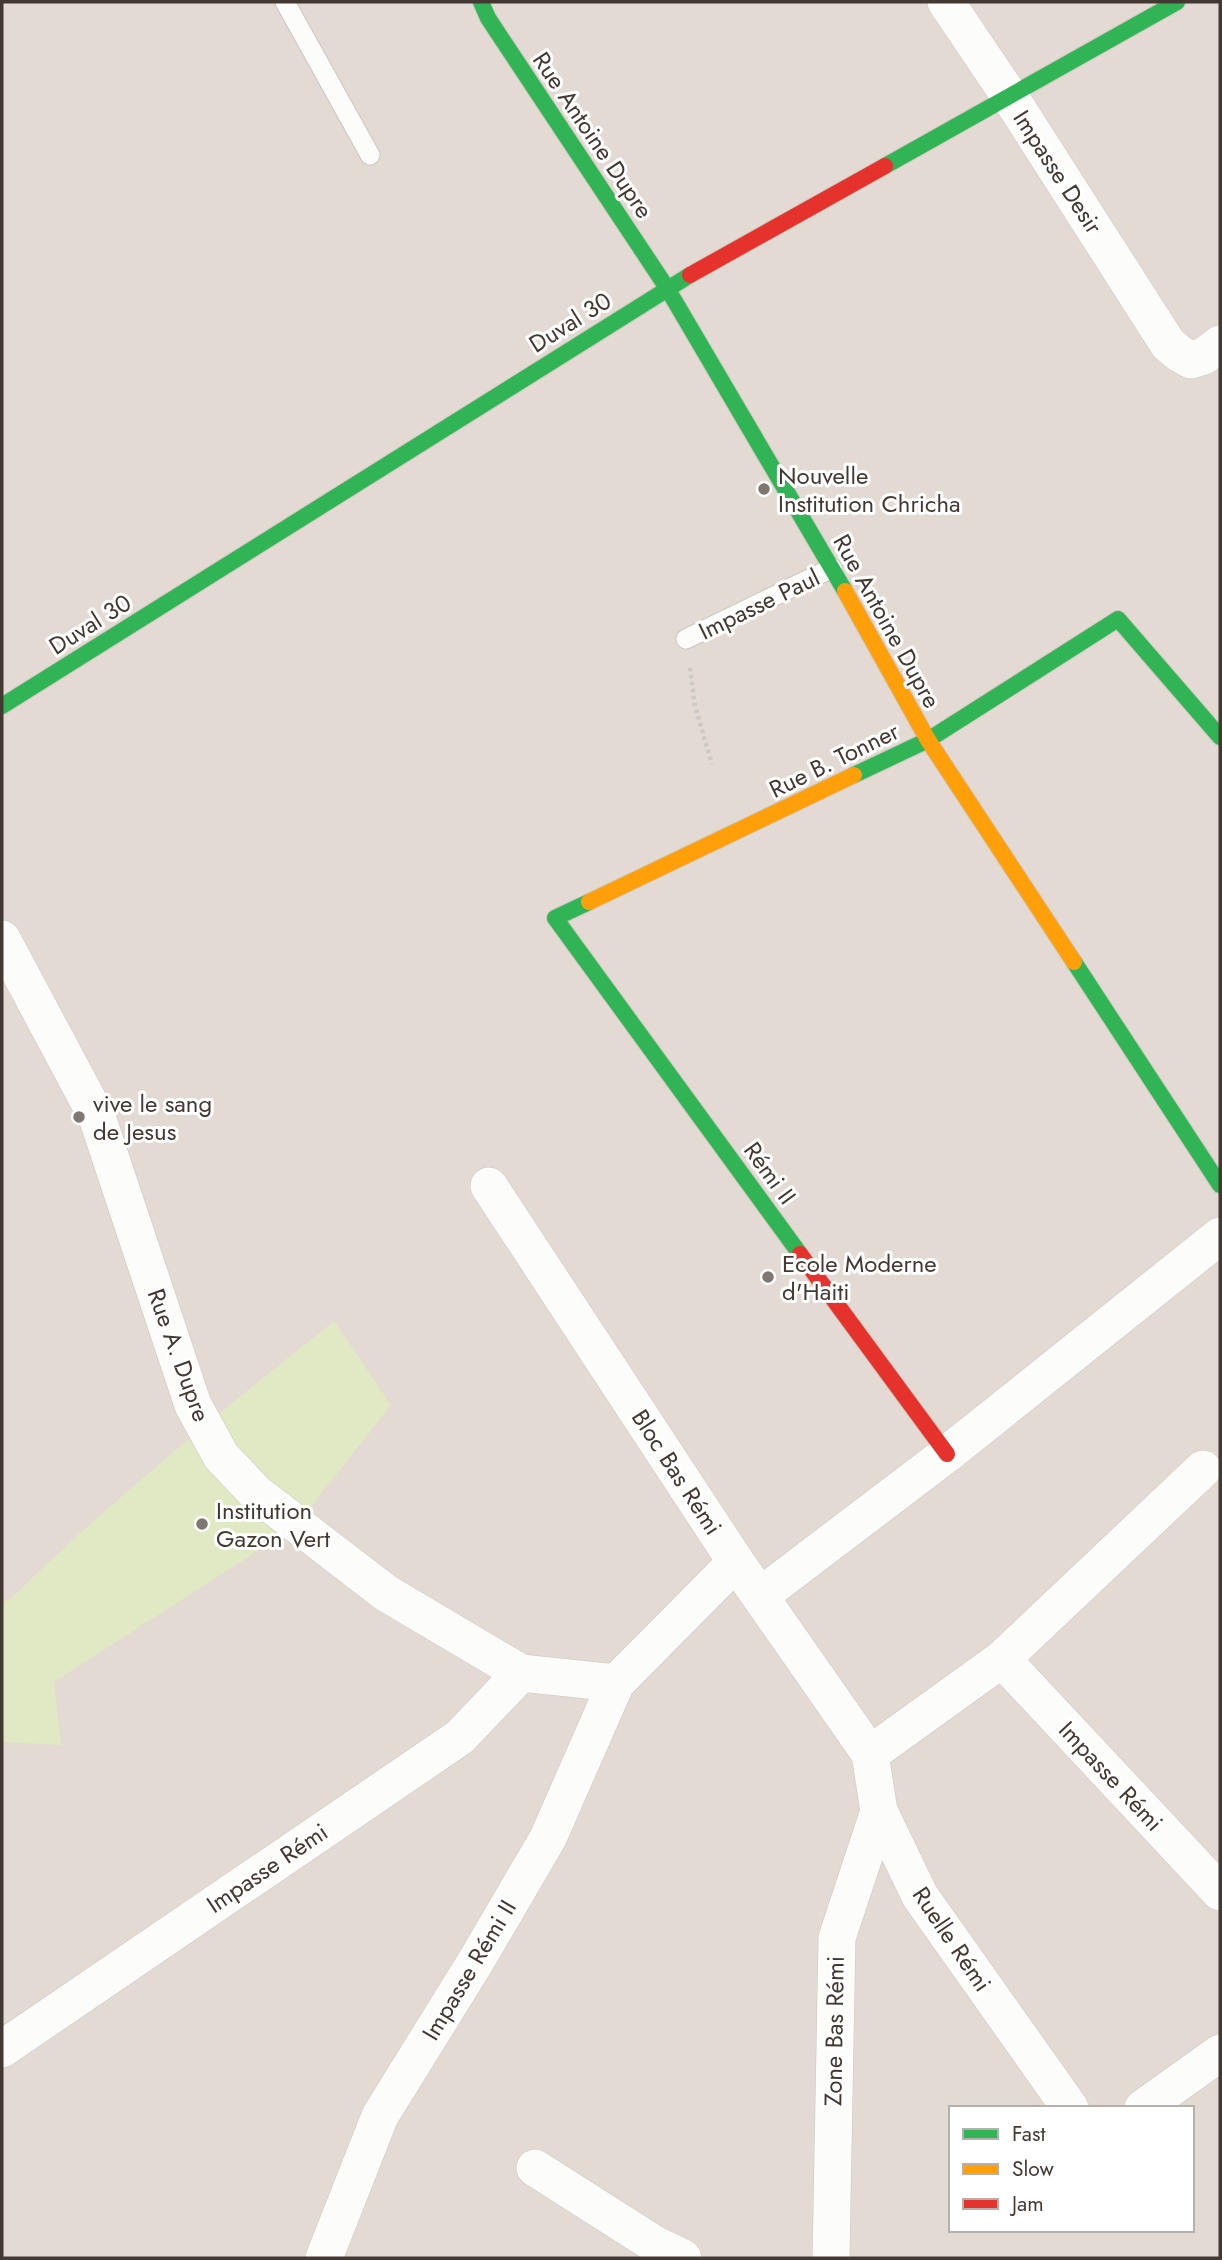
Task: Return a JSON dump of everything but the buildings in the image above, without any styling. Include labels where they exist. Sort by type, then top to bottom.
[{"type":"street","name":"Rue Antoine Dupre","points":[[481,2],[488,18],[667,288],[832,569],[928,740],[1220,1185]]},
{"type":"street","name":"Impasse Desir","points":[[946,2],[1168,344],[1191,360],[1204,356],[1220,344]]},
{"type":"street","name":"Duval 30","points":[[2,706],[667,288],[1177,2]]},
{"type":"street","name":"Rue B. Tonner","points":[[555,918],[928,740],[1118,619],[1220,737]]},
{"type":"street","name":"Rémi II","points":[[555,918],[947,1454]]},
{"type":"street","name":"Rue A. Dupre","points":[[2,939],[97,1117],[193,1405],[221,1457],[256,1493],[386,1593],[521,1673],[616,1683]]},
{"type":"street","name":"Bloc Bas Rémi","points":[[489,1186],[736,1562],[870,1754]]},
{"type":"street","points":[[760,1596],[947,1454],[1220,1236]]},
{"type":"street","points":[[870,1754],[1002,1659],[1203,1469]]},
{"type":"street","points":[[616,1683],[736,1562]]},
{"type":"street","name":"Impasse Rémi","points":[[1002,1659],[1220,1892]]},
{"type":"street","name":"Impasse Rémi","points":[[2,2049],[460,1737],[521,1673]]},
{"type":"street","name":"Impasse Rémi II","points":[[324,2258],[380,2116],[548,1838],[616,1683]]},
{"type":"street","name":"Ruelle Rémi","points":[[870,1754],[879,1811],[920,1896],[1069,2106]]},
{"type":"street","name":"Zone Bas Rémi","points":[[831,2258],[837,1938],[879,1811]]},
{"type":"street","points":[[1146,2106],[1220,2053]]},
{"type":"street","points":[[535,2168],[656,2245],[683,2258]]},
{"type":"lane","points":[[285,2],[370,155]]},
{"type":"lane","name":"Impasse Paul","points":[[686,639],[832,569]]},
{"type":"path","points":[[686,639],[695,706],[712,764]]},
{"type":"shaded area","points":[[2,2],[1220,2],[1220,2258],[2,2258]]},
{"type":"green space","points":[[334,1321],[391,1405],[295,1527],[54,1682],[61,1745],[2,1742],[2,1602],[9,1600],[168,1456]]},
{"type":"traffic: fast","points":[[481,2],[488,18],[667,288],[845,591]]},
{"type":"traffic: fast","points":[[885,166],[1177,2]]},
{"type":"traffic: fast","points":[[2,706],[690,275]]},
{"type":"traffic: fast","points":[[854,775],[928,740],[1118,619],[1220,737]]},
{"type":"traffic: fast","points":[[589,902],[555,918],[800,1254]]},
{"type":"traffic: fast","points":[[1074,962],[1220,1185]]},
{"type":"traffic: slow","points":[[845,591],[928,740],[1074,962]]},
{"type":"traffic: slow","points":[[589,902],[854,775]]},
{"type":"traffic: jam","points":[[690,275],[885,166]]},
{"type":"traffic: jam","points":[[800,1254],[947,1454]]},
{"type":"place","name":"Nouvelle Institution Chricha","points":[[764,489]]},
{"type":"place","name":"vive le sang de Jesus","points":[[79,1117]]},
{"type":"place","name":"Ecole Moderne d'Haiti","points":[[768,1277]]},
{"type":"place","name":"Institution Gazon Vert","points":[[202,1524]]}]
